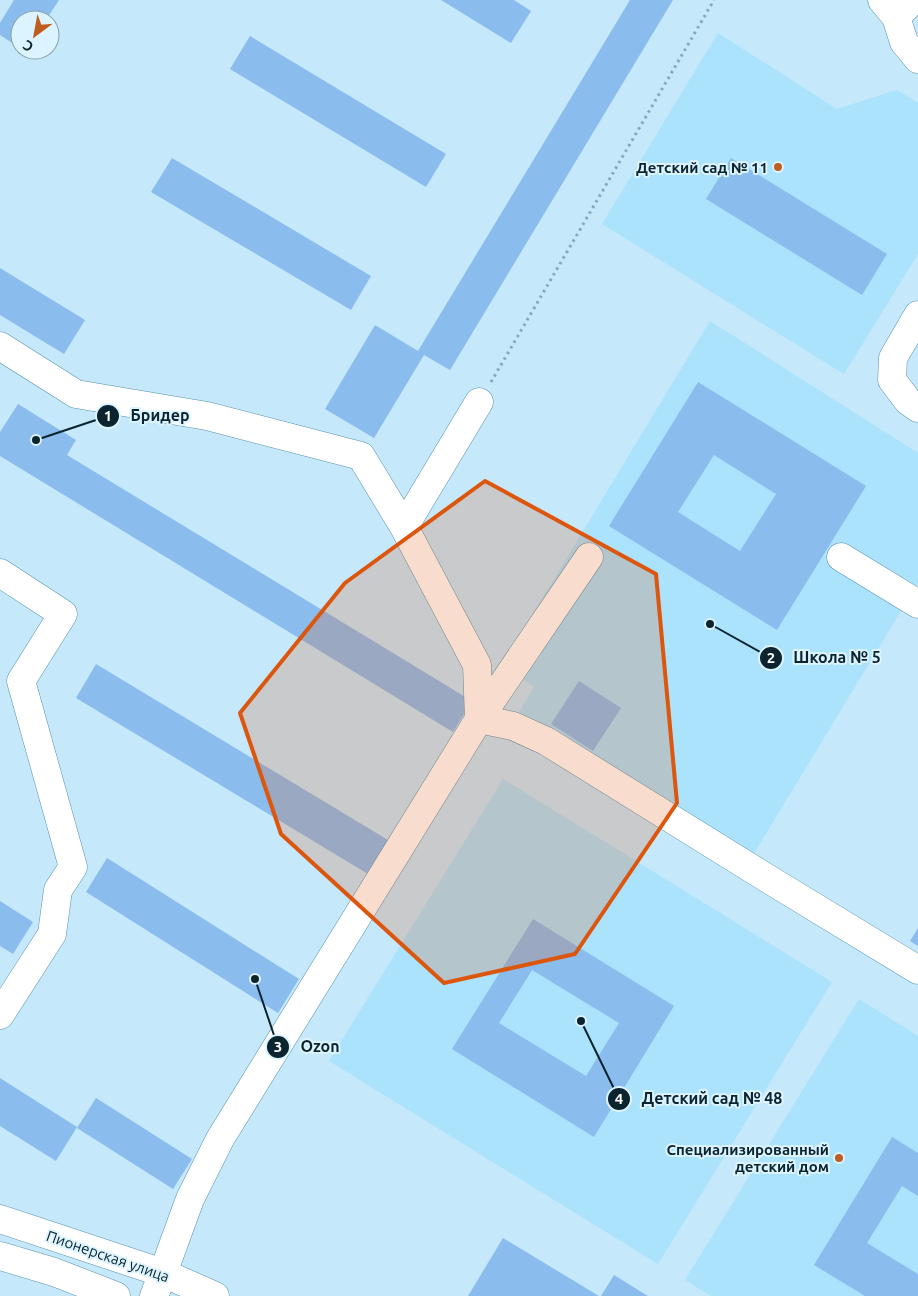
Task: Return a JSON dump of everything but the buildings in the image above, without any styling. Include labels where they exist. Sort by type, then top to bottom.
[{"type":"main road","points":[[897,6],[904,42],[918,59]]},
{"type":"main road","points":[[918,315],[893,358],[892,380],[908,401],[918,408]]},
{"type":"main road","points":[[0,346],[76,394],[207,416],[361,456],[404,527],[477,665],[479,719]]},
{"type":"main road","points":[[404,527],[479,402]]},
{"type":"main road","points":[[159,1285],[190,1199],[220,1139],[479,719],[589,557]]},
{"type":"main road","points":[[841,557],[918,604]]},
{"type":"main road","points":[[0,573],[63,614],[21,681],[73,867],[58,890],[52,934],[0,1015]]},
{"type":"main road","points":[[479,719],[513,726],[546,741],[918,970]]},
{"type":"main road","name":"Пионерская улица","points":[[0,1219],[159,1285],[215,1296]]},
{"type":"main road","points":[[0,1256],[54,1272],[116,1296]]},
{"type":"path","points":[[479,402],[714,0]]},
{"type":"highlighted area","points":[[485,481],[656,574],[677,803],[575,954],[444,983],[281,834],[240,713],[345,583]]},
{"type":"shaded area","name":"Детский сад № 11","points":[[718,33],[837,109],[897,90],[918,103],[918,254],[844,374],[602,224]]},
{"type":"shaded area","points":[[710,321],[918,453],[918,583],[753,855],[519,712],[534,687],[502,665]]},
{"type":"shaded area","points":[[503,779],[832,982],[658,1264],[329,1061]]},
{"type":"shaded area","name":"Специализированный детский дом","points":[[859,999],[918,1036],[918,1296],[711,1296],[685,1280]]},
{"type":"place","name":"Детский сад № 11","points":[[778,167]]},
{"type":"place","name":"Бридер","points":[[36,440]]},
{"type":"place","name":"Школа № 5","points":[[710,624]]},
{"type":"place","name":"Ozon","points":[[255,979]]},
{"type":"place","name":"Детский сад № 48","points":[[581,1021]]},
{"type":"place","name":"Специализированный детский дом","points":[[839,1158]]}]
